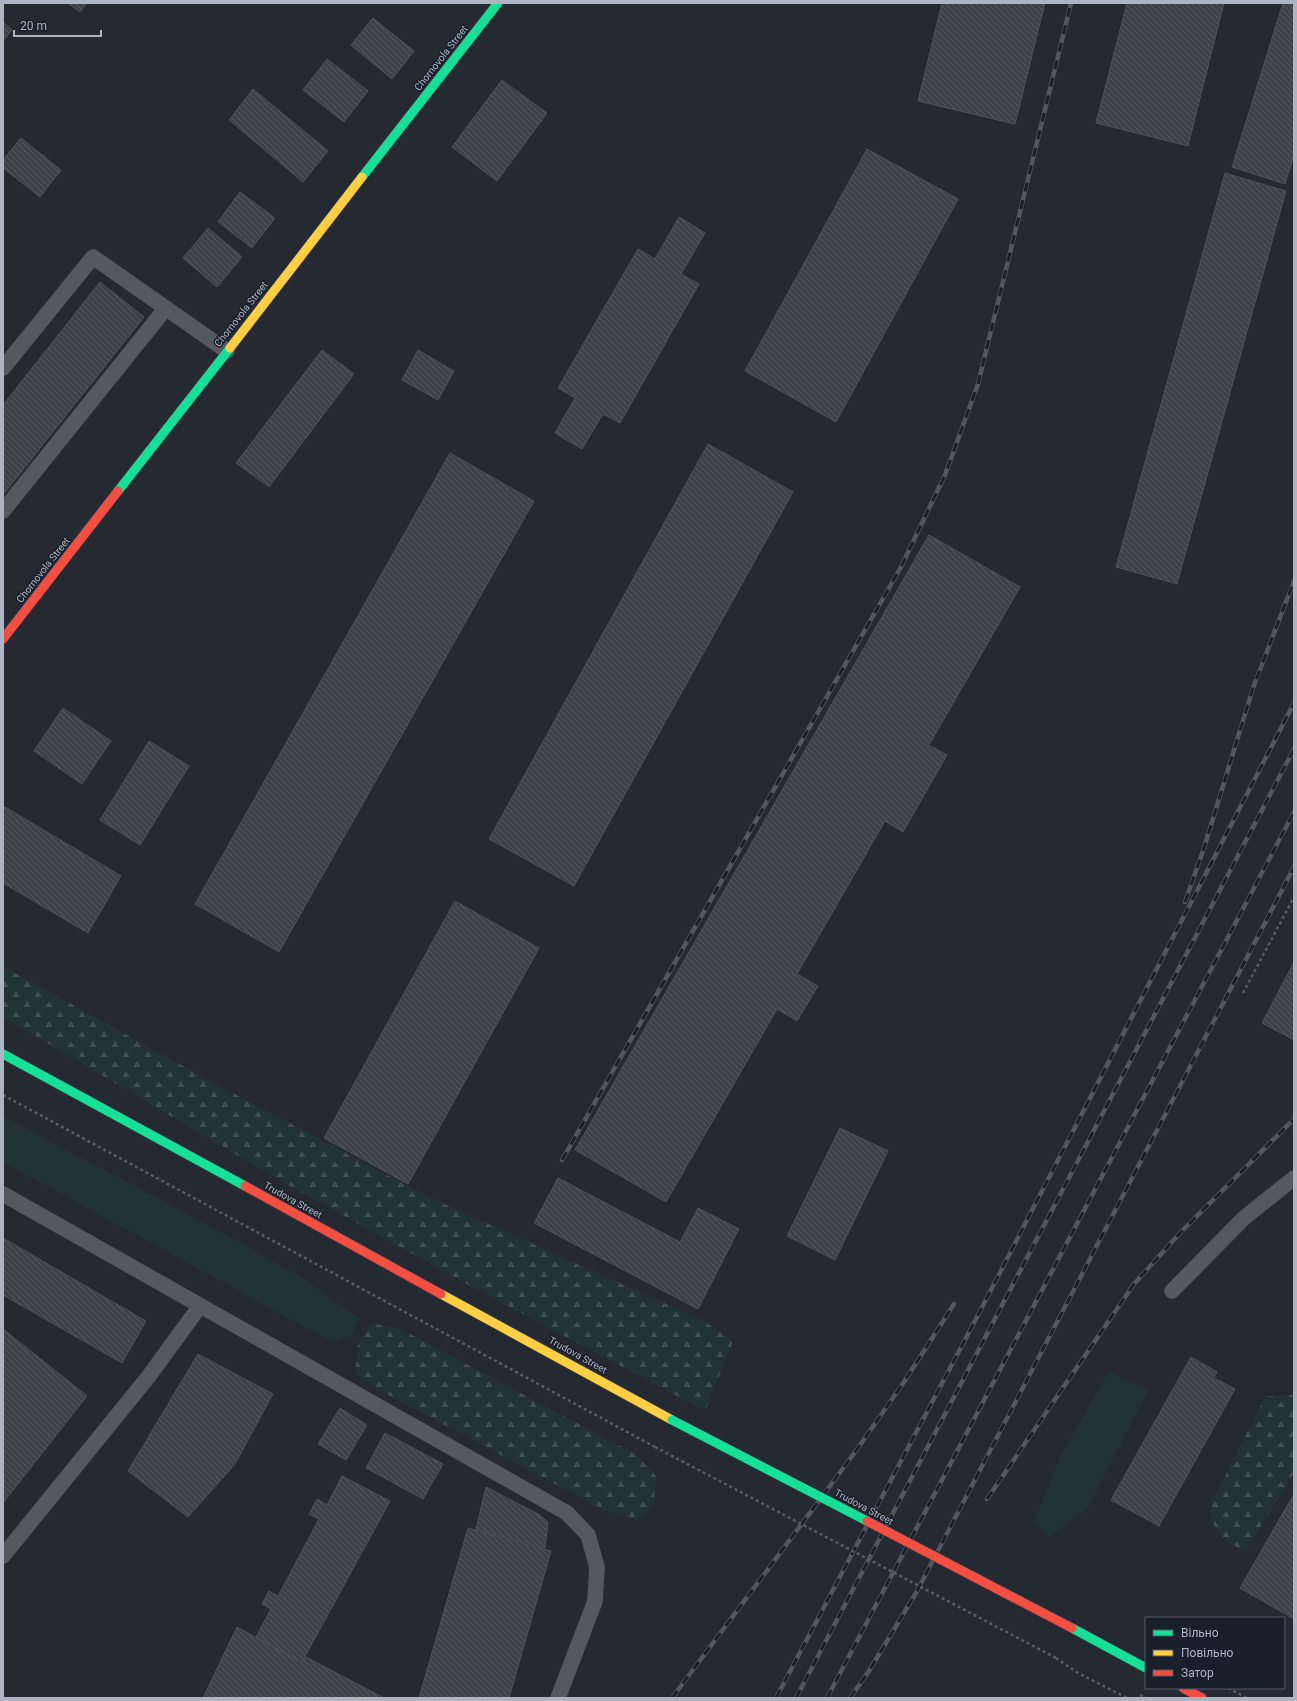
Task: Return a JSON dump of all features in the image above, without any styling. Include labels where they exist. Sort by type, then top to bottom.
[{"type":"main road","name":"Chornovola Street","points":[[3,639],[498,3]]},
{"type":"main road","name":"Trudova Street","points":[[3,1054],[672,1420],[1145,1667]]},
{"type":"main road","points":[[1185,1689],[1202,1698]]},
{"type":"lane","points":[[3,368],[93,257],[227,351]]},
{"type":"lane","points":[[3,511],[166,308]]},
{"type":"lane","points":[[1172,1291],[1244,1218],[1294,1178]]},
{"type":"lane","points":[[3,1194],[567,1513],[588,1535],[597,1567],[595,1601],[558,1698]]},
{"type":"lane","points":[[3,1556],[149,1376],[200,1306]]},
{"type":"path","points":[[1243,993],[1294,897]]},
{"type":"path","points":[[3,1095],[655,1447],[1056,1658],[1078,1673],[1126,1698]]},
{"type":"path","points":[[1230,1689],[1247,1698]]},
{"type":"green space","points":[[3,966],[203,1077],[425,1195],[704,1321],[733,1341],[706,1409],[696,1406],[470,1286],[267,1173],[3,1017]]},
{"type":"green space","points":[[3,1116],[209,1225],[303,1278],[360,1319],[350,1338],[330,1341],[3,1162]]},
{"type":"green space","points":[[372,1323],[401,1329],[635,1454],[656,1476],[654,1504],[639,1521],[602,1509],[377,1389],[355,1373],[358,1345]]},
{"type":"green space","points":[[1109,1371],[1149,1390],[1087,1509],[1049,1537],[1034,1522],[1060,1456]]},
{"type":"green space","points":[[1288,1394],[1294,1396],[1294,1473],[1245,1552],[1223,1539],[1211,1520],[1212,1502],[1265,1397]]},
{"type":"building","points":[[68,3],[87,3],[80,12]]},
{"type":"building","points":[[942,3],[1045,3],[1015,124],[918,101]]},
{"type":"building","points":[[1127,3],[1224,3],[1188,146],[1096,123]]},
{"type":"building","points":[[1283,3],[1294,3],[1294,155],[1285,184],[1232,167]]},
{"type":"building","points":[[373,18],[414,51],[392,79],[351,45]]},
{"type":"building","points":[[3,22],[12,30],[3,41]]},
{"type":"building","points":[[327,59],[368,91],[344,122],[303,90]]},
{"type":"building","points":[[502,80],[547,113],[497,181],[452,147]]},
{"type":"building","points":[[253,89],[328,151],[303,182],[229,120]]},
{"type":"building","points":[[21,138],[61,170],[40,197],[3,168],[3,160]]},
{"type":"building","points":[[867,149],[958,199],[836,422],[745,371]]},
{"type":"building","points":[[1225,173],[1286,191],[1177,584],[1116,567]]},
{"type":"building","points":[[240,192],[275,218],[252,248],[218,222]]},
{"type":"building","points":[[679,217],[705,233],[681,274],[699,284],[620,423],[603,414],[582,449],[555,433],[575,398],[558,388],[638,249],[655,259]]},
{"type":"building","points":[[208,228],[242,257],[217,287],[183,258]]},
{"type":"building","points":[[100,282],[144,317],[3,495],[3,405]]},
{"type":"building","points":[[322,350],[354,374],[269,487],[236,463]]},
{"type":"building","points":[[418,350],[454,371],[438,400],[402,380]]},
{"type":"building","points":[[708,444],[793,492],[574,886],[489,839]]},
{"type":"building","points":[[450,453],[534,501],[279,952],[195,904]]},
{"type":"building","points":[[929,535],[1020,587],[929,745],[947,755],[903,832],[885,821],[797,974],[818,986],[797,1021],[777,1009],[666,1202],[575,1150]]},
{"type":"building","points":[[63,708],[111,741],[82,784],[34,751]]},
{"type":"building","points":[[149,741],[189,766],[140,845],[100,820]]},
{"type":"building","points":[[5,807],[121,876],[88,933],[3,883],[3,810]]},
{"type":"building","points":[[455,901],[539,948],[408,1184],[324,1138]]},
{"type":"building","points":[[1294,962],[1294,1040],[1262,1023]]},
{"type":"building","points":[[840,1128],[888,1151],[835,1260],[787,1236]]},
{"type":"building","points":[[558,1178],[680,1242],[698,1208],[739,1229],[698,1309],[534,1223]]},
{"type":"building","points":[[3,1238],[146,1321],[122,1363],[3,1295]]},
{"type":"building","points":[[3,1329],[87,1396],[3,1503]]},
{"type":"building","points":[[198,1354],[273,1394],[235,1464],[188,1517],[128,1471]]},
{"type":"building","points":[[1191,1357],[1217,1372],[1214,1378],[1235,1389],[1159,1526],[1111,1500]]},
{"type":"building","points":[[340,1408],[367,1425],[346,1460],[318,1444]]},
{"type":"building","points":[[385,1433],[443,1464],[423,1499],[366,1468]]},
{"type":"building","points":[[342,1476],[390,1501],[302,1662],[256,1637],[271,1609],[262,1604],[269,1591],[278,1596],[319,1519],[309,1514],[317,1499],[327,1505]]},
{"type":"building","points":[[486,1487],[538,1514],[548,1522],[545,1548],[476,1529]]},
{"type":"building","points":[[1294,1494],[1294,1619],[1240,1588]]},
{"type":"building","points":[[468,1528],[551,1551],[509,1698],[419,1698]]},
{"type":"building","points":[[237,1627],[302,1663],[306,1657],[384,1698],[203,1698]]},
{"type":"railway","points":[[562,1160],[901,567],[945,475],[978,384],[1071,3]]},
{"type":"railway","points":[[1185,902],[1204,848],[1253,688],[1294,581]]},
{"type":"railway","points":[[776,1698],[977,1317],[1294,703]]},
{"type":"railway","points":[[796,1698],[1294,749]]},
{"type":"railway","points":[[827,1698],[1294,812]]},
{"type":"railway","points":[[850,1698],[869,1671],[916,1593],[1294,867]]},
{"type":"railway","points":[[987,1499],[1134,1284],[1181,1232],[1294,1119]]},
{"type":"railway","points":[[672,1698],[853,1455],[904,1382],[954,1304]]},
{"type":"traffic: fast","points":[[362,177],[498,3]]},
{"type":"traffic: fast","points":[[118,491],[230,348]]},
{"type":"traffic: fast","points":[[3,1054],[245,1186]]},
{"type":"traffic: fast","points":[[672,1420],[867,1521]]},
{"type":"traffic: fast","points":[[1072,1628],[1145,1667]]},
{"type":"traffic: slow","points":[[230,348],[362,177]]},
{"type":"traffic: slow","points":[[441,1294],[672,1420]]},
{"type":"traffic: jam","points":[[3,639],[118,491]]},
{"type":"traffic: jam","points":[[245,1186],[441,1294]]},
{"type":"traffic: jam","points":[[867,1521],[1072,1628]]},
{"type":"traffic: jam","points":[[1185,1689],[1202,1698]]}]
